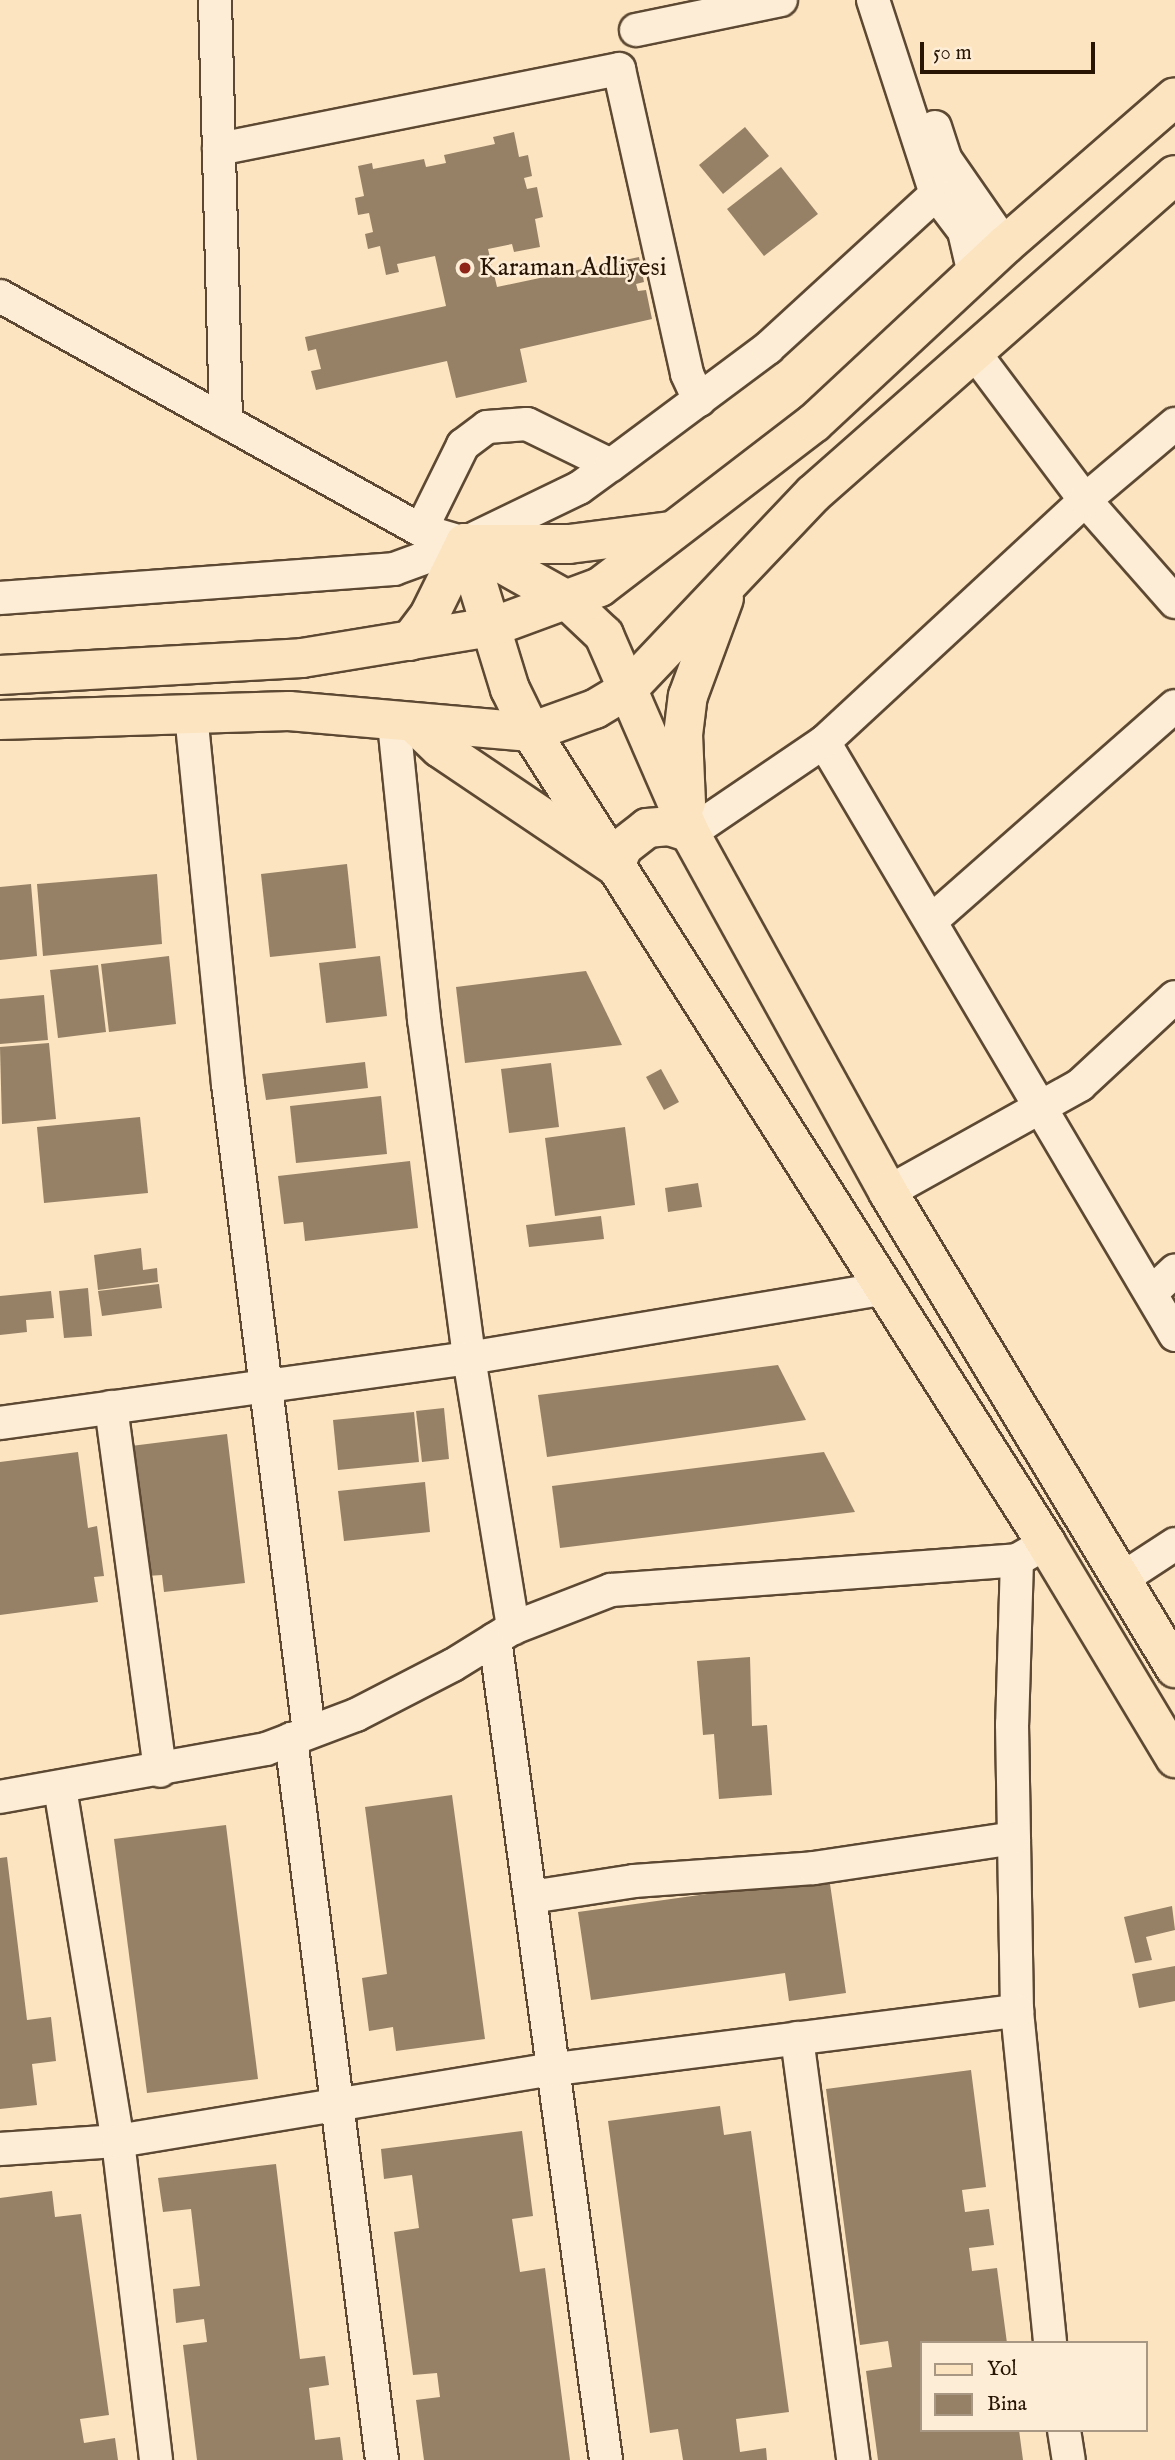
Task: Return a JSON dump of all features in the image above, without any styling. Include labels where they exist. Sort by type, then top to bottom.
[{"type":"main road","points":[[0,675],[302,658],[492,627],[600,587],[814,423],[1005,245],[1175,97]]},
{"type":"main road","points":[[0,720],[289,710],[405,724],[531,732],[595,709],[627,690],[737,570],[813,495],[1175,175]]},
{"type":"main road","points":[[465,543],[569,544],[677,530]]},
{"type":"main road","points":[[465,543],[567,600],[604,635],[690,833],[888,1192],[1175,1668]]},
{"type":"main road","points":[[465,543],[510,689],[531,732],[883,1289],[1032,1552],[1175,1758]]},
{"type":"main road","points":[[410,641],[430,614],[465,543]]},
{"type":"main road","points":[[690,833],[683,771],[688,696],[707,634],[737,570]]},
{"type":"main road","points":[[405,724],[615,866]]},
{"type":"main road","points":[[615,866],[623,847],[647,828],[669,825],[690,833]]},
{"type":"street","points":[[215,0],[226,422]]},
{"type":"street","points":[[636,30],[781,0]]},
{"type":"street","points":[[873,0],[936,194],[964,231],[974,274]]},
{"type":"street","points":[[890,0],[946,160],[1005,245]]},
{"type":"street","points":[[219,149],[619,69],[687,374],[699,400]]},
{"type":"street","points":[[0,598],[394,569],[465,543],[579,488],[699,400],[768,348],[936,194]]},
{"type":"street","points":[[0,296],[421,530],[465,543]]},
{"type":"street","points":[[973,351],[1086,500],[1175,603]]},
{"type":"street","points":[[421,530],[463,445],[487,428],[527,424],[611,465]]},
{"type":"street","points":[[690,833],[824,742],[1086,500],[1175,424]]},
{"type":"street","points":[[931,921],[1175,706]]},
{"type":"street","points":[[191,714],[228,1084],[266,1384],[334,2103],[382,2460]]},
{"type":"street","points":[[405,724],[424,1019],[504,1634],[531,1897],[606,2460]]},
{"type":"street","points":[[824,742],[1175,1335]]},
{"type":"street","points":[[888,1192],[1040,1104],[1080,1085],[1175,998]]},
{"type":"street","points":[[1151,1293],[1175,1271]]},
{"type":"street","points":[[0,1423],[266,1384],[469,1358],[883,1289]]},
{"type":"street","points":[[111,1407],[160,1771]]},
{"type":"street","points":[[1123,1578],[1175,1544]]},
{"type":"street","points":[[0,1797],[160,1771],[266,1749],[356,1714],[504,1634],[611,1590],[1032,1552],[1014,1838],[1017,2011],[1050,2341]]},
{"type":"street","points":[[60,1788],[118,2141],[156,2460]]},
{"type":"street","points":[[531,1897],[634,1881],[814,1868],[1014,1838]]},
{"type":"street","points":[[0,2150],[118,2141],[334,2103],[555,2069],[1017,2011]]},
{"type":"street","points":[[797,2038],[853,2460]]},
{"type":"street","points":[[1064,2432],[1069,2460]]},
{"type":"building","points":[[745,127],[769,156],[723,194],[699,165]]},
{"type":"building","name":"Karaman Adliyesi","points":[[514,132],[519,157],[528,155],[532,176],[524,178],[527,189],[537,187],[543,217],[535,219],[540,247],[514,252],[512,244],[488,249],[497,287],[639,257],[644,282],[636,284],[638,291],[646,290],[652,319],[520,349],[527,382],[456,398],[447,361],[316,390],[311,371],[321,369],[316,349],[308,351],[305,337],[446,306],[435,256],[397,264],[399,272],[386,275],[380,246],[368,249],[365,234],[373,232],[369,213],[358,215],[355,198],[364,196],[358,166],[372,163],[373,169],[424,159],[426,167],[446,163],[444,155],[495,144],[493,137]]},
{"type":"building","points":[[781,167],[818,214],[764,256],[727,209]]},
{"type":"building","points":[[347,864],[356,948],[270,957],[261,874]]},
{"type":"building","points":[[157,874],[162,944],[43,956],[37,884]]},
{"type":"building","points":[[31,884],[37,956],[0,960],[0,887]]},
{"type":"building","points":[[169,956],[176,1024],[109,1032],[101,964]]},
{"type":"building","points":[[380,956],[387,1016],[326,1023],[319,963]]},
{"type":"building","points":[[98,965],[106,1032],[58,1038],[50,970]]},
{"type":"building","points":[[586,971],[622,1045],[465,1063],[456,987]]},
{"type":"building","points":[[44,995],[48,1040],[0,1044],[0,999]]},
{"type":"building","points":[[49,1043],[56,1119],[2,1124],[0,1047]]},
{"type":"building","points":[[365,1062],[368,1088],[266,1100],[262,1074]]},
{"type":"building","points":[[551,1063],[559,1127],[509,1133],[501,1069]]},
{"type":"building","points":[[661,1069],[679,1102],[664,1110],[646,1077]]},
{"type":"building","points":[[381,1096],[387,1154],[296,1163],[290,1106]]},
{"type":"building","points":[[140,1117],[148,1193],[44,1203],[37,1127]]},
{"type":"building","points":[[625,1127],[635,1205],[555,1216],[545,1138]]},
{"type":"building","points":[[410,1161],[418,1228],[305,1241],[303,1222],[284,1224],[278,1176]]},
{"type":"building","points":[[698,1183],[702,1207],[668,1212],[665,1188]]},
{"type":"building","points":[[601,1216],[604,1239],[529,1247],[526,1225]]},
{"type":"building","points":[[141,1248],[143,1270],[157,1268],[158,1282],[98,1290],[94,1255]]},
{"type":"building","points":[[159,1284],[162,1308],[102,1316],[98,1291]]},
{"type":"building","points":[[88,1288],[92,1336],[64,1338],[59,1291]]},
{"type":"building","points":[[51,1291],[54,1318],[26,1320],[27,1332],[0,1335],[0,1296]]},
{"type":"building","points":[[778,1365],[806,1420],[547,1457],[538,1395]]},
{"type":"building","points":[[444,1408],[449,1459],[422,1462],[416,1411]]},
{"type":"building","points":[[414,1412],[419,1462],[338,1470],[333,1420]]},
{"type":"building","points":[[227,1434],[245,1583],[164,1592],[162,1575],[147,1576],[131,1446]]},
{"type":"building","points":[[78,1452],[88,1528],[97,1526],[104,1576],[94,1577],[98,1602],[0,1615],[0,1462]]},
{"type":"building","points":[[824,1452],[855,1512],[560,1548],[552,1486]]},
{"type":"building","points":[[425,1482],[430,1532],[344,1541],[338,1491]]},
{"type":"building","points":[[750,1657],[752,1726],[767,1725],[772,1795],[719,1799],[714,1734],[703,1735],[697,1661]]},
{"type":"building","points":[[452,1795],[485,2039],[396,2051],[393,2027],[369,2031],[362,1978],[387,1974],[365,1807]]},
{"type":"building","points":[[226,1825],[258,2079],[147,2093],[114,1839]]},
{"type":"building","points":[[7,1857],[27,2020],[51,2017],[56,2061],[32,2064],[37,2105],[0,2109],[0,1858]]},
{"type":"building","points":[[829,1877],[846,1993],[789,2001],[785,1973],[591,2000],[578,1912]]},
{"type":"building","points":[[1172,1906],[1175,1930],[1146,1937],[1152,1960],[1135,1963],[1124,1917]]},
{"type":"building","points":[[1175,1966],[1175,2001],[1139,2008],[1132,1974]]},
{"type":"building","points":[[971,2070],[986,2187],[962,2190],[965,2212],[989,2209],[994,2245],[969,2248],[972,2271],[997,2268],[1007,2341],[920,2341],[920,2432],[1019,2432],[1023,2460],[878,2460],[866,2371],[892,2367],[888,2341],[860,2345],[826,2089]]},
{"type":"building","points":[[720,2106],[724,2135],[751,2131],[789,2412],[736,2419],[740,2452],[766,2448],[767,2460],[683,2460],[678,2429],[650,2433],[608,2121]]},
{"type":"building","points":[[522,2131],[533,2216],[512,2219],[520,2272],[545,2268],[570,2460],[424,2460],[416,2400],[440,2397],[437,2373],[413,2375],[394,2232],[419,2228],[412,2175],[384,2179],[381,2149]]},
{"type":"building","points":[[276,2164],[300,2359],[325,2356],[329,2385],[309,2388],[315,2440],[340,2437],[343,2460],[197,2460],[183,2345],[207,2342],[204,2319],[176,2323],[173,2289],[200,2286],[191,2209],[163,2212],[158,2178]]},
{"type":"building","points":[[52,2191],[55,2217],[81,2214],[109,2415],[80,2419],[84,2443],[115,2438],[118,2460],[0,2460],[0,2198]]},
{"type":"place","name":"Karaman Adliyesi","points":[[465,268]]}]
